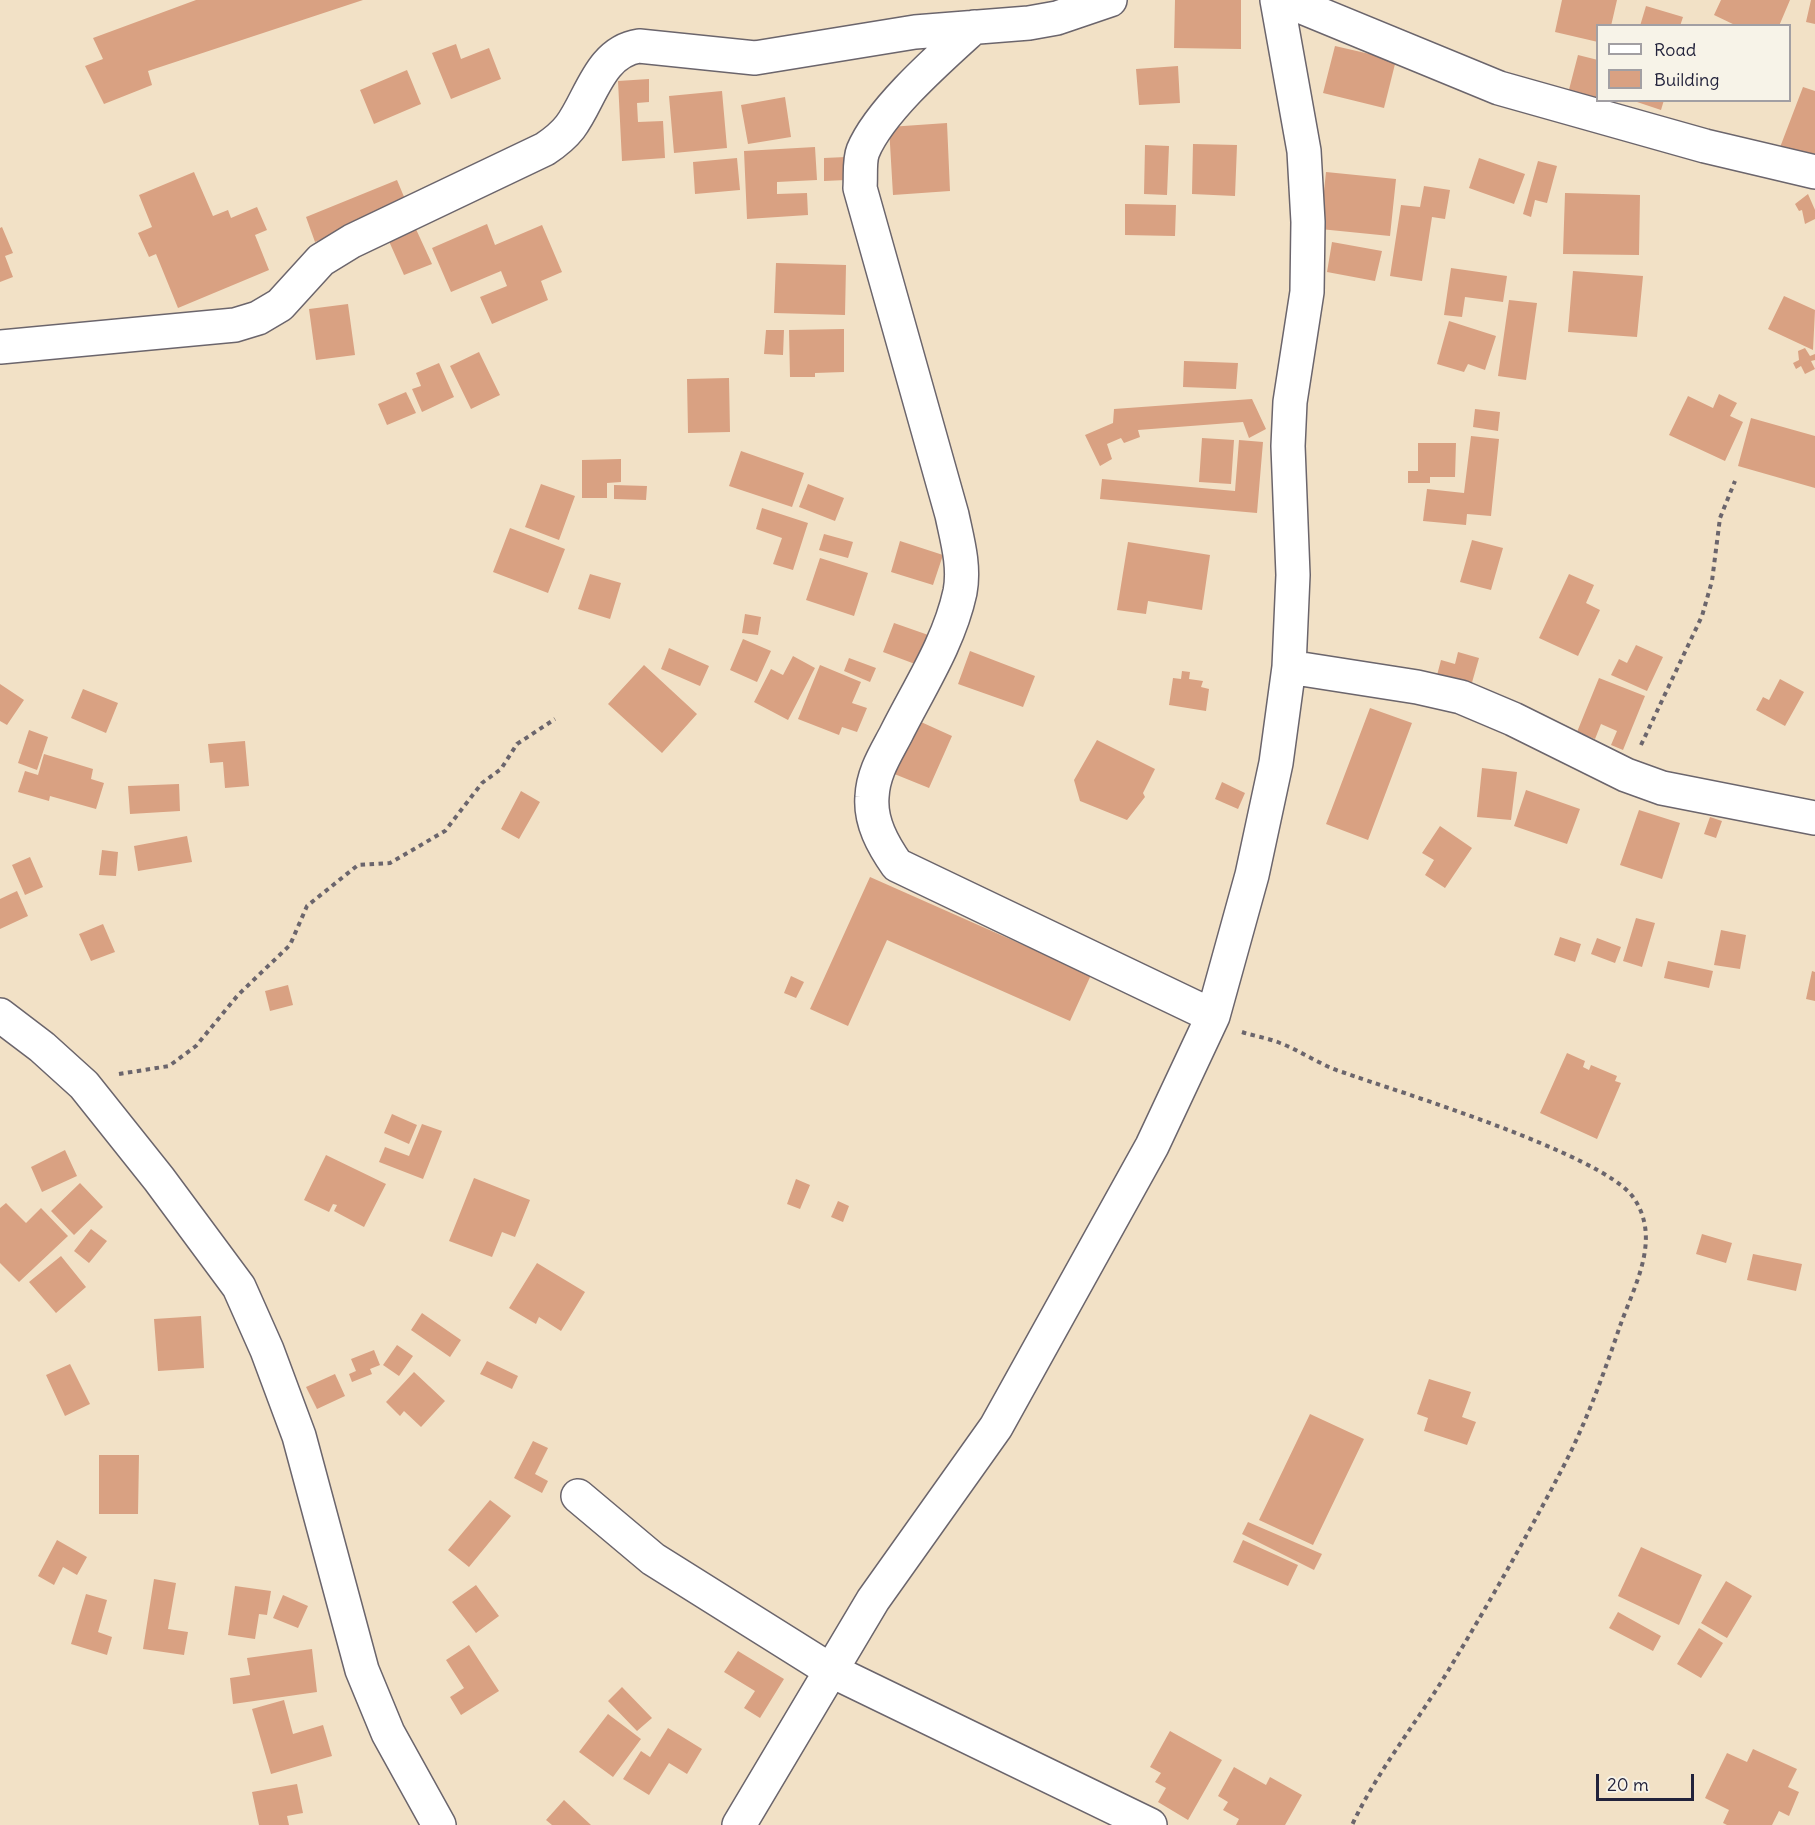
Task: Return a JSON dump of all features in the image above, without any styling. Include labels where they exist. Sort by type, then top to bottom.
[{"type":"street","points":[[0,347],[235,325],[258,318],[280,305],[321,260],[352,241],[545,149],[570,127],[608,62],[625,48],[639,46],[755,58],[915,32],[1057,18],[1110,0]]},
{"type":"street","points":[[739,1825],[873,1600],[996,1427],[1152,1146],[1211,1020],[1252,875],[1276,763],[1289,667],[1293,575],[1288,446],[1290,402],[1307,292],[1308,222],[1304,152],[1277,0]]},
{"type":"street","points":[[1285,0],[1499,88],[1705,146],[1815,172]]},
{"type":"street","points":[[974,27],[943,55],[874,129],[862,153],[860,188],[952,515],[961,559],[960,591],[940,652],[874,776],[871,800],[875,824],[883,844],[897,865],[1211,1020]]},
{"type":"street","points":[[1289,667],[1407,685],[1461,697],[1513,718],[1626,776],[1662,788],[1815,818]]},
{"type":"street","points":[[0,1015],[42,1047],[84,1085],[159,1179],[239,1287],[267,1350],[299,1436],[362,1670],[388,1733],[439,1825]]},
{"type":"street","points":[[578,1496],[653,1559],[830,1670],[1150,1825]]},
{"type":"path","points":[[1626,776],[1702,616],[1712,581],[1720,518],[1735,481]]},
{"type":"path","points":[[84,1085],[121,1074],[169,1066],[196,1046],[238,995],[290,945],[307,906],[358,865],[390,862],[420,848],[445,831],[482,783],[501,769],[517,744],[555,719]]},
{"type":"path","points":[[1211,1020],[1280,1042],[1338,1071],[1519,1135],[1582,1163],[1615,1180],[1632,1196],[1647,1225],[1645,1258],[1596,1393],[1561,1472],[1451,1667],[1417,1721],[1389,1758],[1352,1825]]},
{"type":"building","points":[[196,0],[363,0],[148,71],[152,85],[104,104],[85,66],[103,59],[93,38]]},
{"type":"building","points":[[1175,0],[1241,0],[1241,49],[1174,48]]},
{"type":"building","points":[[1562,0],[1617,0],[1611,24],[1596,24],[1596,42],[1555,32]]},
{"type":"building","points":[[1721,0],[1790,0],[1780,24],[1733,24],[1714,15]]},
{"type":"building","points":[[1811,0],[1815,0],[1815,24],[1806,22]]},
{"type":"building","points":[[1646,6],[1683,17],[1681,24],[1641,24]]},
{"type":"building","points":[[456,44],[461,59],[489,48],[501,79],[451,99],[432,53]]},
{"type":"building","points":[[1335,46],[1396,60],[1384,108],[1323,93]]},
{"type":"building","points":[[1578,55],[1596,60],[1596,100],[1565,105]]},
{"type":"building","points":[[1178,66],[1180,103],[1139,105],[1136,69]]},
{"type":"building","points":[[407,70],[421,104],[374,124],[360,90]]},
{"type":"building","points":[[649,79],[649,102],[637,103],[638,122],[663,121],[665,158],[622,161],[618,81]]},
{"type":"building","points":[[1803,87],[1815,91],[1815,164],[1779,150]]},
{"type":"building","points":[[722,91],[727,148],[674,153],[669,96]]},
{"type":"building","points":[[785,97],[791,137],[748,144],[741,105]]},
{"type":"building","points":[[1637,102],[1663,102],[1661,110]]},
{"type":"building","points":[[947,123],[950,191],[893,195],[889,127]]},
{"type":"building","points":[[1193,144],[1237,145],[1235,196],[1192,194]]},
{"type":"building","points":[[1145,145],[1169,146],[1167,195],[1144,194]]},
{"type":"building","points":[[815,147],[817,180],[777,182],[777,194],[807,193],[808,215],[747,219],[744,151]]},
{"type":"building","points":[[846,157],[846,180],[824,181],[824,158]]},
{"type":"building","points":[[737,158],[740,190],[695,194],[693,162]]},
{"type":"building","points":[[1479,158],[1525,174],[1514,204],[1469,188]]},
{"type":"building","points":[[1538,161],[1557,166],[1547,203],[1535,200],[1531,217],[1523,214]]},
{"type":"building","points":[[194,172],[213,216],[228,210],[231,218],[257,207],[267,230],[255,235],[269,270],[178,308],[156,254],[149,257],[138,233],[152,227],[139,195]]},
{"type":"building","points":[[1326,172],[1396,179],[1390,236],[1320,229]]},
{"type":"building","points":[[397,180],[407,204],[315,242],[306,217]]},
{"type":"building","points":[[1424,186],[1450,190],[1445,219],[1432,217],[1422,281],[1390,276],[1401,205],[1420,207]]},
{"type":"building","points":[[1565,193],[1640,195],[1639,255],[1563,254]]},
{"type":"building","points":[[1808,194],[1815,210],[1815,219],[1805,224],[1802,210],[1799,211],[1795,204]]},
{"type":"building","points":[[1125,204],[1176,205],[1175,236],[1125,235]]},
{"type":"building","points":[[487,224],[495,245],[542,225],[562,272],[541,281],[548,300],[492,324],[480,297],[507,286],[501,271],[451,292],[432,248]]},
{"type":"building","points":[[2,227],[13,253],[5,256],[13,277],[0,282],[0,228]]},
{"type":"building","points":[[415,227],[432,264],[404,275],[388,239]]},
{"type":"building","points":[[1332,242],[1382,251],[1375,281],[1327,272]]},
{"type":"building","points":[[776,263],[846,265],[845,315],[774,313]]},
{"type":"building","points":[[1451,268],[1507,276],[1503,302],[1465,297],[1462,317],[1444,315]]},
{"type":"building","points":[[1573,271],[1643,276],[1637,337],[1568,332]]},
{"type":"building","points":[[1784,296],[1815,310],[1813,350],[1768,329]]},
{"type":"building","points":[[1509,300],[1537,303],[1526,380],[1498,376]]},
{"type":"building","points":[[348,304],[355,355],[316,360],[309,309]]},
{"type":"building","points":[[1449,321],[1496,336],[1485,370],[1468,364],[1464,372],[1437,364]]},
{"type":"building","points":[[844,329],[844,372],[815,373],[815,377],[790,377],[789,330]]},
{"type":"building","points":[[766,330],[784,330],[783,355],[764,354]]},
{"type":"building","points":[[1805,348],[1810,356],[1815,354],[1815,360],[1811,361],[1815,369],[1805,374],[1801,366],[1796,369],[1793,363],[1799,360],[1798,351]]},
{"type":"building","points":[[479,352],[500,395],[471,409],[450,366]]},
{"type":"building","points":[[1184,361],[1238,363],[1236,389],[1183,387]]},
{"type":"building","points":[[439,363],[454,397],[422,412],[412,389],[421,386],[416,373]]},
{"type":"building","points":[[729,378],[730,432],[688,433],[687,379]]},
{"type":"building","points":[[406,392],[416,413],[387,425],[378,404]]},
{"type":"building","points":[[1719,394],[1737,403],[1730,416],[1743,422],[1725,461],[1669,435],[1688,396],[1713,408]]},
{"type":"building","points":[[1252,399],[1266,429],[1249,438],[1243,422],[1138,430],[1140,437],[1124,443],[1121,438],[1107,444],[1112,459],[1100,466],[1085,435],[1113,423],[1114,409]]},
{"type":"building","points":[[1475,409],[1500,412],[1498,431],[1473,427]]},
{"type":"building","points":[[1751,418],[1815,436],[1815,488],[1738,466]]},
{"type":"building","points":[[1471,436],[1499,439],[1491,516],[1467,514],[1466,525],[1423,521],[1427,489],[1464,493]]},
{"type":"building","points":[[1202,438],[1234,440],[1231,484],[1199,482]]},
{"type":"building","points":[[1239,440],[1263,442],[1257,513],[1100,499],[1102,479],[1235,491]]},
{"type":"building","points":[[1418,443],[1456,443],[1455,477],[1430,477],[1430,483],[1408,483],[1408,471],[1418,471]]},
{"type":"building","points":[[741,451],[804,473],[792,507],[729,486]]},
{"type":"building","points":[[621,459],[621,482],[607,483],[607,498],[582,498],[582,460]]},
{"type":"building","points":[[541,484],[575,496],[559,540],[525,527]]},
{"type":"building","points":[[808,484],[844,498],[835,521],[799,507]]},
{"type":"building","points":[[614,485],[647,486],[646,500],[614,499]]},
{"type":"building","points":[[762,508],[808,523],[793,570],[773,564],[782,538],[756,529]]},
{"type":"building","points":[[510,528],[565,549],[548,593],[493,572]]},
{"type":"building","points":[[824,534],[853,542],[848,558],[819,550]]},
{"type":"building","points":[[1472,540],[1503,548],[1491,590],[1460,582]]},
{"type":"building","points":[[900,541],[943,555],[933,585],[891,572]]},
{"type":"building","points":[[1128,542],[1210,555],[1202,610],[1148,601],[1146,614],[1117,610]]},
{"type":"building","points":[[820,558],[868,573],[854,616],[806,600]]},
{"type":"building","points":[[590,574],[621,583],[610,619],[578,609]]},
{"type":"building","points":[[1569,574],[1594,585],[1586,603],[1600,610],[1578,656],[1539,638]]},
{"type":"building","points":[[745,614],[761,617],[758,635],[742,633]]},
{"type":"building","points":[[894,623],[934,637],[923,667],[883,652]]},
{"type":"building","points":[[743,639],[771,651],[757,682],[730,670]]},
{"type":"building","points":[[1636,645],[1663,657],[1647,691],[1611,675],[1619,659],[1627,663]]},
{"type":"building","points":[[669,648],[709,666],[700,686],[661,669]]},
{"type":"building","points":[[970,651],[1035,676],[1023,707],[958,684]]},
{"type":"building","points":[[1458,652],[1479,658],[1469,693],[1435,683],[1441,660],[1455,664]]},
{"type":"building","points":[[793,656],[815,668],[788,720],[754,702],[771,669],[783,675]]},
{"type":"building","points":[[849,658],[876,668],[870,682],[844,671]]},
{"type":"building","points":[[644,665],[697,714],[662,753],[608,704]]},
{"type":"building","points":[[820,665],[861,682],[852,703],[867,708],[857,732],[842,727],[839,735],[798,719]]},
{"type":"building","points":[[1182,671],[1190,672],[1189,679],[1203,681],[1201,687],[1209,689],[1206,711],[1169,705],[1173,678],[1181,679]]},
{"type":"building","points":[[1599,678],[1645,696],[1623,750],[1611,745],[1617,731],[1601,724],[1595,739],[1577,732]]},
{"type":"building","points":[[1780,679],[1804,692],[1785,726],[1756,710],[1763,697],[1769,700]]},
{"type":"building","points":[[0,684],[24,700],[7,725],[0,721]]},
{"type":"building","points":[[83,689],[118,703],[106,733],[71,718]]},
{"type":"building","points":[[1370,708],[1412,723],[1368,840],[1326,824]]},
{"type":"building","points":[[910,717],[952,736],[929,788],[887,771]]},
{"type":"building","points":[[29,730],[48,737],[37,770],[18,763]]},
{"type":"building","points":[[1097,740],[1155,769],[1143,793],[1145,797],[1127,820],[1080,801],[1074,780]]},
{"type":"building","points":[[245,741],[249,786],[225,788],[223,762],[210,763],[208,744]]},
{"type":"building","points":[[44,754],[93,769],[91,779],[104,783],[96,809],[50,796],[49,801],[18,792],[25,771],[38,775]]},
{"type":"building","points":[[1482,768],[1517,772],[1511,820],[1477,817]]},
{"type":"building","points":[[1222,782],[1245,793],[1238,809],[1215,799]]},
{"type":"building","points":[[179,784],[180,811],[130,814],[128,786]]},
{"type":"building","points":[[1526,790],[1580,809],[1567,844],[1514,826]]},
{"type":"building","points":[[521,791],[540,802],[519,839],[501,829]]},
{"type":"building","points":[[1639,810],[1680,823],[1662,879],[1620,865]]},
{"type":"building","points":[[1710,817],[1722,821],[1716,838],[1704,834]]},
{"type":"building","points":[[1440,826],[1472,848],[1445,888],[1425,875],[1434,860],[1422,853]]},
{"type":"building","points":[[187,836],[192,862],[138,871],[134,846]]},
{"type":"building","points":[[102,850],[118,852],[116,876],[99,875]]},
{"type":"building","points":[[30,857],[43,887],[25,895],[12,865]]},
{"type":"building","points":[[870,877],[1091,975],[1070,1021],[887,940],[848,1026],[810,1009]]},
{"type":"building","points":[[17,891],[28,916],[0,929],[0,899]]},
{"type":"building","points":[[1636,918],[1655,923],[1642,967],[1623,961]]},
{"type":"building","points":[[103,924],[115,952],[91,961],[79,934]]},
{"type":"building","points":[[1721,930],[1746,935],[1740,969],[1714,965]]},
{"type":"building","points":[[1560,937],[1581,944],[1575,962],[1554,955]]},
{"type":"building","points":[[1597,938],[1621,947],[1615,963],[1591,954]]},
{"type":"building","points":[[1668,961],[1713,971],[1709,988],[1664,978]]},
{"type":"building","points":[[1812,971],[1815,972],[1815,1001],[1806,999]]},
{"type":"building","points":[[791,976],[804,982],[796,998],[784,993]]},
{"type":"building","points":[[288,985],[293,1005],[270,1011],[265,991]]},
{"type":"building","points":[[1567,1053],[1585,1061],[1583,1067],[1589,1070],[1591,1065],[1617,1076],[1615,1081],[1621,1083],[1597,1139],[1540,1113]]},
{"type":"building","points":[[392,1114],[417,1125],[409,1144],[384,1133]]},
{"type":"building","points":[[422,1124],[442,1131],[423,1179],[379,1162],[385,1147],[409,1156]]},
{"type":"building","points":[[65,1150],[77,1176],[42,1192],[31,1167]]},
{"type":"building","points":[[326,1155],[386,1184],[364,1227],[334,1211],[337,1205],[333,1204],[329,1212],[304,1200]]},
{"type":"building","points":[[474,1178],[530,1200],[515,1237],[502,1232],[492,1257],[449,1241]]},
{"type":"building","points":[[796,1179],[810,1185],[800,1209],[787,1204]]},
{"type":"building","points":[[80,1183],[103,1207],[74,1235],[51,1211]]},
{"type":"building","points":[[838,1201],[849,1206],[843,1222],[831,1217]]},
{"type":"building","points":[[6,1203],[26,1223],[41,1208],[68,1236],[19,1282],[0,1263],[0,1208]]},
{"type":"building","points":[[91,1229],[107,1241],[89,1263],[74,1251]]},
{"type":"building","points":[[1702,1234],[1732,1243],[1726,1263],[1696,1254]]},
{"type":"building","points":[[1753,1254],[1802,1264],[1796,1291],[1747,1280]]},
{"type":"building","points":[[61,1256],[86,1287],[56,1313],[29,1282]]},
{"type":"building","points":[[537,1263],[585,1292],[561,1331],[539,1317],[536,1324],[509,1308]]},
{"type":"building","points":[[422,1313],[461,1340],[450,1357],[411,1330]]},
{"type":"building","points":[[201,1316],[204,1368],[158,1371],[154,1319]]},
{"type":"building","points":[[397,1345],[413,1356],[399,1376],[383,1365]]},
{"type":"building","points":[[374,1350],[380,1365],[370,1369],[372,1374],[352,1382],[349,1374],[356,1371],[351,1359]]},
{"type":"building","points":[[487,1361],[518,1376],[512,1389],[480,1374]]},
{"type":"building","points":[[70,1364],[90,1404],[65,1416],[46,1375]]},
{"type":"building","points":[[414,1372],[445,1401],[421,1427],[404,1411],[400,1416],[386,1402]]},
{"type":"building","points":[[335,1374],[345,1396],[317,1409],[306,1387]]},
{"type":"building","points":[[1429,1379],[1471,1392],[1462,1417],[1476,1422],[1467,1445],[1424,1431],[1428,1418],[1417,1414]]},
{"type":"building","points":[[1310,1414],[1364,1439],[1313,1545],[1259,1520]]},
{"type":"building","points":[[533,1441],[548,1448],[535,1474],[548,1481],[542,1493],[514,1478]]},
{"type":"building","points":[[99,1455],[139,1455],[138,1514],[99,1514]]},
{"type":"building","points":[[490,1500],[511,1516],[469,1567],[448,1550]]},
{"type":"building","points":[[1248,1522],[1322,1554],[1314,1570],[1242,1534]]},
{"type":"building","points":[[57,1540],[87,1557],[77,1575],[63,1567],[54,1585],[38,1576]]},
{"type":"building","points":[[1243,1540],[1298,1565],[1288,1586],[1233,1562]]},
{"type":"building","points":[[1641,1547],[1702,1575],[1679,1625],[1618,1596]]},
{"type":"building","points":[[154,1579],[176,1583],[168,1629],[188,1632],[184,1655],[143,1649]]},
{"type":"building","points":[[1726,1581],[1752,1596],[1727,1638],[1701,1623]]},
{"type":"building","points":[[476,1585],[499,1616],[476,1633],[452,1602]]},
{"type":"building","points":[[235,1586],[271,1591],[267,1615],[259,1614],[255,1639],[228,1635]]},
{"type":"building","points":[[86,1594],[107,1600],[98,1632],[112,1637],[107,1655],[71,1644]]},
{"type":"building","points":[[283,1595],[308,1606],[298,1628],[273,1618]]},
{"type":"building","points":[[1618,1612],[1661,1636],[1653,1651],[1609,1628]]},
{"type":"building","points":[[1699,1628],[1723,1643],[1701,1678],[1677,1664]]},
{"type":"building","points":[[469,1645],[499,1691],[461,1715],[450,1697],[464,1688],[446,1660]]},
{"type":"building","points":[[312,1649],[317,1692],[233,1704],[230,1678],[250,1675],[247,1658]]},
{"type":"building","points":[[738,1651],[784,1679],[760,1718],[744,1708],[755,1691],[724,1672]]},
{"type":"building","points":[[622,1687],[652,1718],[637,1731],[608,1701]]},
{"type":"building","points":[[284,1700],[293,1734],[323,1725],[332,1756],[271,1774],[252,1709]]},
{"type":"building","points":[[608,1714],[641,1739],[613,1777],[579,1752]]},
{"type":"building","points":[[668,1728],[702,1749],[687,1774],[669,1763],[649,1795],[623,1779],[641,1751],[650,1757]]},
{"type":"building","points":[[1170,1731],[1222,1760],[1188,1820],[1158,1802],[1166,1788],[1155,1782],[1161,1773],[1150,1767]]},
{"type":"building","points":[[1753,1749],[1797,1769],[1788,1787],[1799,1792],[1789,1816],[1779,1811],[1772,1825],[1727,1825],[1723,1823],[1729,1810],[1705,1798],[1727,1753],[1747,1762]]},
{"type":"building","points":[[1234,1767],[1266,1785],[1270,1777],[1302,1795],[1285,1825],[1236,1825],[1239,1819],[1223,1810],[1228,1802],[1218,1796]]},
{"type":"building","points":[[297,1784],[303,1813],[287,1816],[289,1825],[259,1825],[252,1792]]},
{"type":"building","points":[[564,1800],[591,1825],[552,1825],[546,1820]]}]
